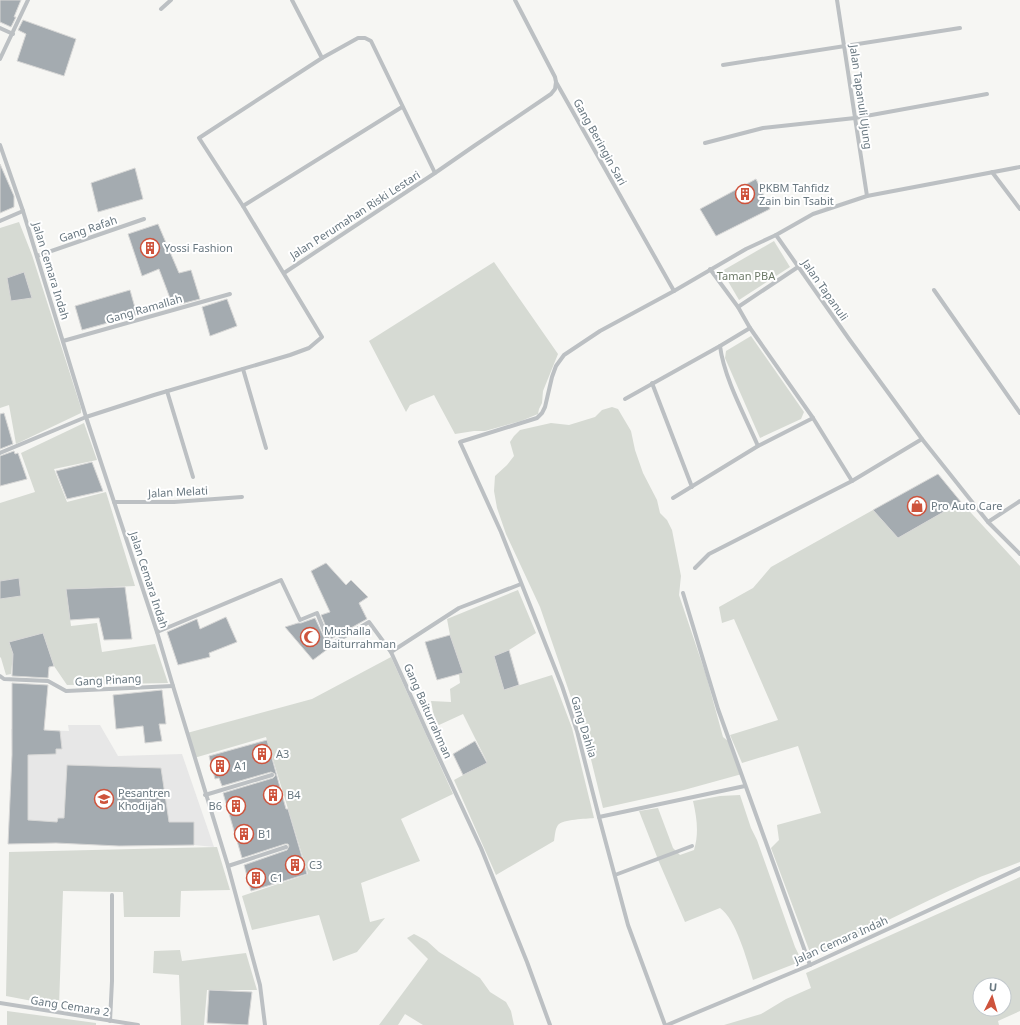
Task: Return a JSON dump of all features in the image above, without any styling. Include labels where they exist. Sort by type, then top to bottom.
[{"type":"street","points":[[0,59],[28,0]]},
{"type":"street","points":[[161,9],[171,0]]},
{"type":"street","points":[[292,0],[322,58]]},
{"type":"street","name":"Gang Beringin Sari","points":[[516,0],[555,77],[556,82],[674,291]]},
{"type":"street","name":"Jalan Tapanuli Ujung","points":[[837,0],[867,196]]},
{"type":"street","points":[[0,28],[13,34]]},
{"type":"street","points":[[723,65],[960,28]]},
{"type":"street","name":"Jalan Perumahan Riski Lestari","points":[[244,370],[309,348],[322,337],[243,206],[199,138],[322,58],[358,38],[368,39],[372,43],[435,173],[284,273]]},
{"type":"street","points":[[435,173],[551,94],[555,89],[556,82]]},
{"type":"street","points":[[705,142],[763,128],[855,118],[987,94]]},
{"type":"street","points":[[243,206],[402,107]]},
{"type":"street","name":"Jalan Cemara Indah","points":[[0,145],[23,211],[86,417],[157,632],[205,795],[228,866],[260,985],[265,1025]]},
{"type":"street","points":[[674,291],[746,249],[813,214],[867,196],[1020,167]]},
{"type":"street","points":[[992,172],[1020,209]]},
{"type":"street","points":[[0,221],[23,211]]},
{"type":"street","name":"Gang Rafah","points":[[36,256],[144,219]]},
{"type":"street","name":"Jalan Tapanuli","points":[[776,234],[849,339],[922,439],[988,522],[1020,554]]},
{"type":"street","points":[[738,306],[798,267]]},
{"type":"street","points":[[710,269],[738,306],[750,328],[813,418],[852,481]]},
{"type":"street","points":[[934,290],[1020,412]]},
{"type":"street","name":"Gang Dahlia","points":[[666,1025],[628,925],[577,731],[562,686],[501,532],[460,442],[537,418],[545,407],[556,366],[564,355],[600,331],[674,291]]},
{"type":"street","name":"Gang Ramallah","points":[[63,341],[230,294]]},
{"type":"street","points":[[625,399],[750,328]]},
{"type":"street","points":[[720,346],[722,359],[729,380],[758,446]]},
{"type":"street","points":[[0,453],[86,417],[167,391],[244,370],[266,448]]},
{"type":"street","points":[[652,384],[692,487]]},
{"type":"street","points":[[167,391],[193,477]]},
{"type":"street","points":[[673,498],[758,446],[813,418]]},
{"type":"street","points":[[695,568],[712,553],[852,481],[922,439]]},
{"type":"street","name":"Jalan Melati","points":[[114,502],[174,502],[242,497]]},
{"type":"street","points":[[988,522],[1020,501]]},
{"type":"street","name":"Gang Baiturrahman","points":[[157,632],[281,580],[300,620],[317,613],[330,645],[369,622],[391,652],[481,848],[527,962],[550,1025]]},
{"type":"street","points":[[391,652],[459,608],[521,584]]},
{"type":"street","points":[[683,593],[718,710],[810,964]]},
{"type":"street","name":"Gang Pinang","points":[[0,676],[4,679],[48,681],[66,691],[173,686]]},
{"type":"street","points":[[205,795],[272,775]]},
{"type":"street","points":[[599,817],[745,786]]},
{"type":"street","points":[[615,875],[692,846]]},
{"type":"street","points":[[228,866],[286,847]]},
{"type":"street","name":"Jalan Cemara Indah","points":[[666,1025],[810,964],[1020,868]]},
{"type":"street","points":[[110,1021],[112,981],[112,895]]},
{"type":"street","name":"Gang Cemara 2","points":[[0,1004],[138,1025]]},
{"type":"shaded area","name":"Pesantren Khodijah","points":[[68,725],[100,725],[118,756],[182,754],[214,847],[194,845],[119,846],[56,843],[8,844],[12,755],[11,729],[69,731]]},
{"type":"green space","points":[[19,222],[32,255],[81,408],[81,413],[16,444],[9,405],[0,408],[0,228]]},
{"type":"green space","name":"Taman PBA","points":[[774,241],[790,267],[739,300],[722,271]]},
{"type":"green space","points":[[494,262],[558,354],[543,391],[542,403],[538,414],[521,421],[485,431],[455,434],[434,395],[410,405],[406,412],[369,341]]},
{"type":"green space","points":[[751,336],[804,412],[801,419],[760,438],[725,358],[726,351]]},
{"type":"green space","points":[[612,407],[618,409],[631,431],[635,450],[643,473],[657,500],[660,513],[667,520],[672,530],[681,576],[679,595],[706,675],[723,737],[728,741],[742,774],[684,790],[603,808],[582,723],[574,706],[540,607],[506,534],[497,508],[494,491],[495,476],[514,456],[510,442],[520,430],[551,423],[569,425],[595,417],[602,410]]},
{"type":"green space","points":[[84,423],[97,460],[54,469],[67,502],[106,492],[135,586],[66,589],[71,626],[97,623],[102,652],[155,644],[168,683],[67,685],[54,666],[43,633],[9,642],[13,654],[11,674],[6,675],[0,657],[0,503],[35,492],[21,453]]},
{"type":"green space","points":[[961,502],[1020,566],[1020,862],[975,879],[851,938],[811,955],[771,848],[779,840],[777,825],[821,813],[798,746],[742,763],[730,735],[778,720],[734,619],[722,623],[719,607],[753,588],[771,567],[873,510],[898,538]]},
{"type":"green space","points":[[518,590],[536,633],[509,650],[494,656],[504,690],[552,675],[572,728],[594,818],[569,820],[561,823],[556,828],[554,841],[496,875],[454,780],[487,762],[463,714],[439,725],[435,722],[431,701],[451,702],[450,689],[460,683],[459,674],[463,673],[450,635],[447,619]]},
{"type":"green space","points":[[391,657],[453,794],[401,819],[420,861],[361,883],[370,922],[385,918],[357,952],[333,961],[319,915],[252,930],[242,896],[308,874],[266,737],[194,758],[187,733],[312,699]]},
{"type":"green space","points":[[740,795],[795,947],[802,961],[753,980],[736,930],[726,913],[720,908],[685,922],[639,811],[658,808],[673,848],[680,855],[694,850],[696,844],[697,826],[693,801],[720,796]]},
{"type":"green space","points":[[217,847],[230,890],[181,891],[180,917],[124,917],[123,892],[63,891],[59,1006],[6,996],[9,852]]},
{"type":"green space","points":[[1020,877],[1020,1011],[1012,1015],[1012,977],[972,977],[972,1017],[1007,1017],[998,1021],[999,1025],[724,1025],[761,1014],[786,999],[811,988],[806,973]]},
{"type":"green space","points":[[414,934],[427,941],[439,952],[480,978],[490,992],[506,1002],[511,1011],[514,1025],[423,1025],[405,1014],[398,1025],[379,1025],[428,959],[407,938]]},
{"type":"green space","points":[[180,950],[182,961],[246,953],[257,990],[207,990],[204,1025],[181,1025],[179,975],[153,973],[154,951]]},
{"type":"green space","points":[[7,1011],[96,1023],[96,1025],[7,1025]]},
{"type":"building","points":[[0,0],[21,0],[14,17],[16,17],[11,27],[0,22]]},
{"type":"building","points":[[23,20],[76,39],[64,76],[17,61],[26,34],[18,30]]},
{"type":"building","points":[[0,164],[14,196],[14,207],[0,213]]},
{"type":"building","points":[[135,168],[143,199],[98,212],[91,183]]},
{"type":"building","name":"PKBM Tahfidz Zain bin Tsabit","points":[[756,179],[770,209],[716,236],[700,209]]},
{"type":"building","points":[[158,224],[179,273],[191,270],[200,299],[173,306],[159,269],[142,276],[128,234]]},
{"type":"building","points":[[24,272],[32,298],[11,301],[7,278]]},
{"type":"building","points":[[130,290],[137,315],[82,330],[75,306]]},
{"type":"building","points":[[227,299],[237,326],[210,336],[202,307]]},
{"type":"building","points":[[4,413],[13,444],[0,449],[0,414]]},
{"type":"building","points":[[14,451],[15,454],[18,453],[27,479],[0,486],[0,456]]},
{"type":"building","points":[[92,462],[103,491],[67,499],[56,471]]},
{"type":"building","name":"Pro Auto Care","points":[[938,474],[961,502],[898,538],[873,510]]},
{"type":"building","points":[[326,563],[346,585],[351,580],[368,597],[359,603],[367,619],[331,639],[321,615],[330,612],[311,571]]},
{"type":"building","points":[[19,578],[21,596],[0,599],[0,581]]},
{"type":"building","points":[[125,587],[132,639],[104,640],[99,618],[70,620],[66,589]]},
{"type":"building","points":[[226,617],[237,642],[209,653],[210,657],[178,665],[167,632],[197,619],[200,629]]},
{"type":"building","name":"Mushalla Baiturrahman","points":[[315,618],[329,648],[313,660],[285,627]]},
{"type":"building","points":[[43,633],[54,666],[49,667],[48,678],[12,676],[13,654],[9,642]]},
{"type":"building","points":[[450,635],[463,673],[437,680],[425,642]]},
{"type":"building","points":[[509,650],[519,685],[504,690],[494,656]]},
{"type":"building","name":"Pesantren Khodijah","points":[[12,683],[48,685],[44,730],[60,731],[62,749],[56,749],[56,754],[28,755],[28,820],[57,822],[58,818],[64,818],[67,765],[161,768],[169,822],[194,822],[194,845],[119,846],[56,843],[8,844],[12,755]]},
{"type":"building","points":[[162,690],[166,724],[159,724],[162,741],[145,743],[143,726],[116,729],[113,695]]},
{"type":"building","points":[[267,740],[286,809],[288,809],[307,874],[251,891],[244,865],[287,850],[289,846],[288,844],[285,844],[242,858],[223,793],[273,778],[275,774],[271,772],[222,786],[219,778],[215,779],[209,756]]},
{"type":"building","points":[[475,741],[487,763],[463,775],[453,754]]},
{"type":"building","points":[[209,990],[252,992],[248,1025],[207,1023]]},
{"type":"place","name":"PKBM Tahfidz Zain bin Tsabit","points":[[745,194]]},
{"type":"place","name":"Yossi Fashion","points":[[150,248]]},
{"type":"place","name":"Pro Auto Care","points":[[917,506]]},
{"type":"place","name":"Mushalla Baiturrahman","points":[[310,637]]},
{"type":"place","name":"A3","points":[[262,754]]},
{"type":"place","name":"A1","points":[[220,766]]},
{"type":"place","name":"B4","points":[[273,795]]},
{"type":"place","name":"Pesantren Khodijah","points":[[104,799]]},
{"type":"place","name":"B6","points":[[236,806]]},
{"type":"place","name":"B1","points":[[244,834]]},
{"type":"place","name":"C3","points":[[295,865]]},
{"type":"place","name":"C1","points":[[256,878]]}]
